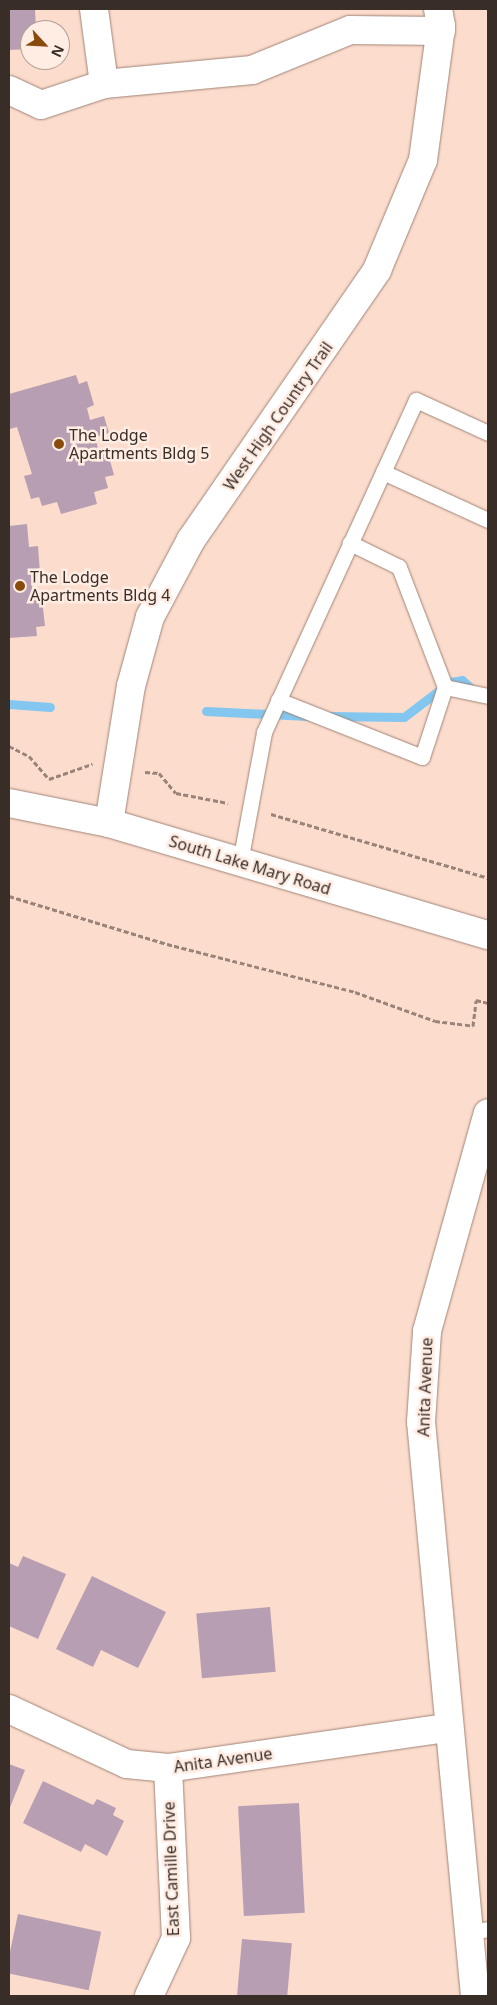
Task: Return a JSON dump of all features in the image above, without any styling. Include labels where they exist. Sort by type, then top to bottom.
[{"type":"street","points":[[94,9],[104,84]]},
{"type":"street","points":[[9,90],[41,105],[104,84],[252,70],[350,30],[440,20]]},
{"type":"street","name":"West High Country Trail","points":[[109,823],[131,686],[150,617],[191,540],[377,270],[423,160],[440,20]]},
{"type":"street","name":"South Lake Mary Road","points":[[9,803],[109,823],[488,935]]},
{"type":"street","name":"Anita Avenue","points":[[476,1996],[479,1930],[447,1728],[421,1422],[427,1331],[484,1143],[488,1112]]},
{"type":"street","name":"Anita Avenue","points":[[9,1709],[127,1764],[168,1768],[447,1728]]},
{"type":"street","name":"East Camille Drive","points":[[149,1996],[176,1938],[168,1768]]},
{"type":"lane","points":[[240,862],[264,732],[416,400],[488,433]]},
{"type":"lane","points":[[383,472],[488,520]]},
{"type":"lane","points":[[278,700],[422,757],[446,687],[399,567],[350,543]]},
{"type":"lane","points":[[446,687],[488,696]]},
{"type":"path","points":[[9,896],[167,944],[355,992],[435,1021],[473,1026],[476,1000],[488,1003]]},
{"type":"building","points":[[9,9],[35,9],[36,20],[20,20],[20,49],[9,50]]},
{"type":"building","name":"The Lodge Apartments Bldg 5","points":[[76,375],[79,384],[87,381],[94,405],[87,408],[90,420],[104,416],[109,433],[95,437],[99,452],[107,450],[114,475],[105,477],[108,488],[94,492],[97,504],[61,514],[57,502],[42,506],[39,497],[31,499],[24,476],[32,474],[17,427],[10,429],[9,394]]},
{"type":"building","name":"The Lodge Apartments Bldg 4","points":[[27,524],[29,547],[38,546],[40,573],[31,574],[33,600],[42,599],[45,626],[36,627],[37,636],[9,638],[9,526]]},
{"type":"building","points":[[23,1556],[66,1574],[38,1639],[9,1626],[9,1563],[18,1567]]},
{"type":"building","points":[[92,1576],[166,1612],[138,1668],[101,1650],[93,1667],[56,1649]]},
{"type":"building","points":[[270,1607],[276,1672],[202,1678],[196,1613]]},
{"type":"building","points":[[9,1764],[25,1770],[9,1810]]},
{"type":"building","points":[[43,1781],[93,1805],[97,1799],[116,1808],[113,1815],[124,1821],[107,1856],[85,1844],[81,1852],[23,1823]]},
{"type":"building","points":[[299,1803],[305,1913],[244,1916],[238,1806]]},
{"type":"building","points":[[18,1914],[101,1932],[89,1990],[9,1973],[9,1956]]},
{"type":"building","points":[[242,1939],[292,1943],[287,1996],[237,1996]]},
{"type":"waterway","points":[[328,716],[404,717],[450,682],[462,680],[474,691]]},
{"type":"waterway","points":[[9,704],[50,707]]},
{"type":"waterway","points":[[206,711],[308,716]]},
{"type":"place","name":"The Lodge Apartments Bldg 5","points":[[59,444]]},
{"type":"place","name":"The Lodge Apartments Bldg 4","points":[[20,586]]}]
